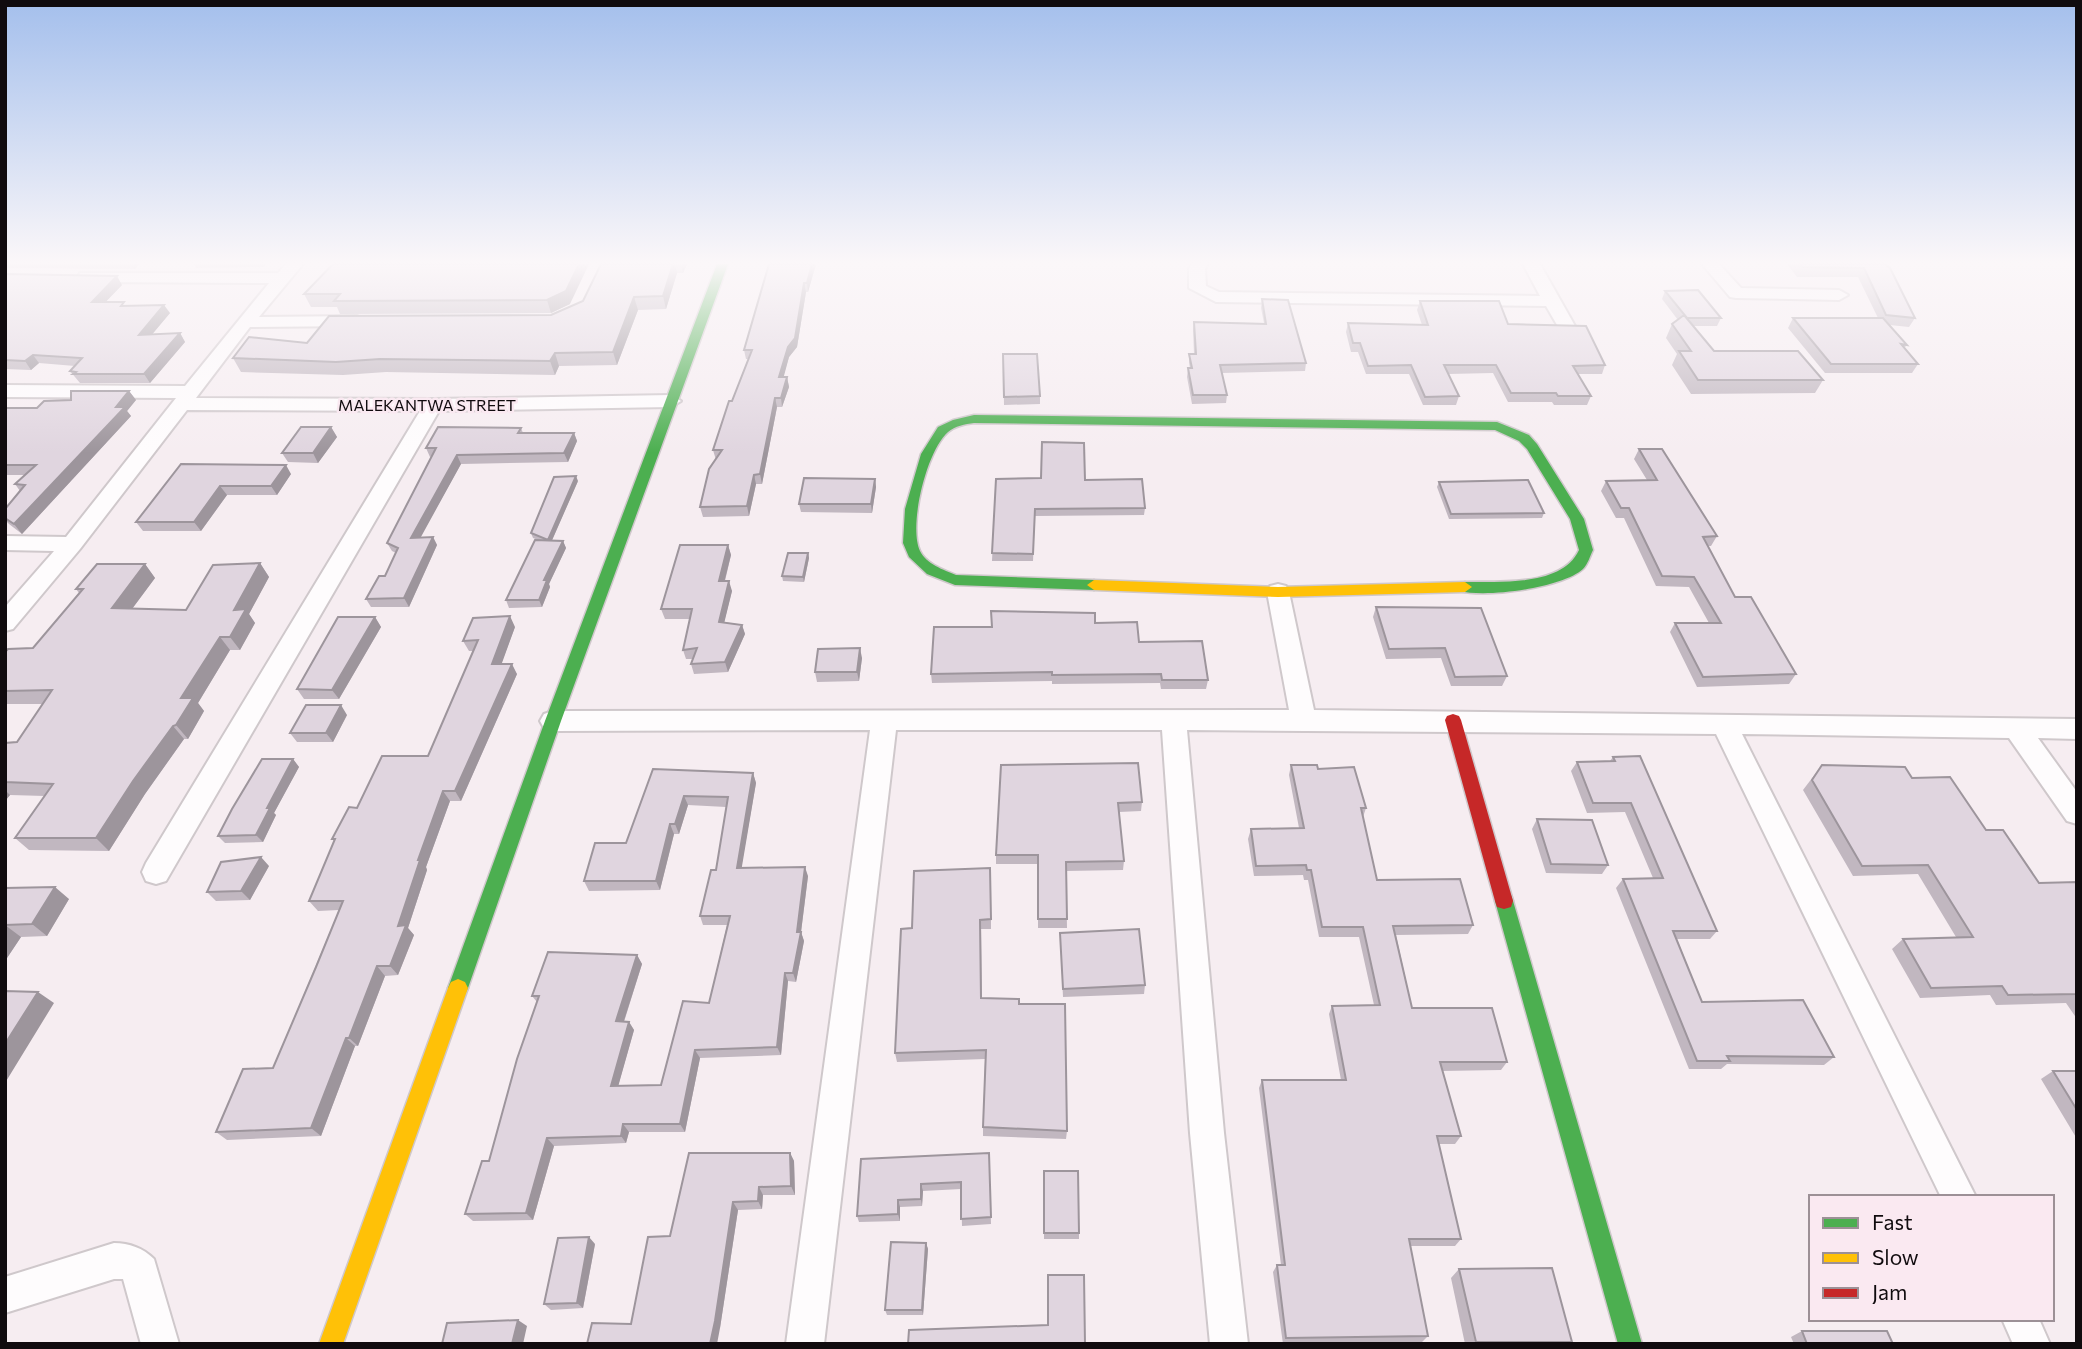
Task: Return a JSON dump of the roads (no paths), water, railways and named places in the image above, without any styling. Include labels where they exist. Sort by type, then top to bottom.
[{"type":"street","points":[[5,623],[72,544],[241,327]]},
{"type":"street","points":[[331,1344],[553,721],[699,327]]},
{"type":"street","name":"MALEKANTWA STREET","points":[[5,391],[433,405],[671,401]]},
{"type":"street","points":[[156,872],[433,405]]},
{"type":"street","points":[[974,419],[1497,426],[1524,438],[1532,447],[1583,532],[1586,549],[1578,565],[1557,580],[1506,586],[1278,592],[955,580],[932,572],[911,547],[910,529],[922,465],[938,434],[950,424],[974,419]]},
{"type":"street","points":[[5,543],[72,544]]},
{"type":"street","points":[[1278,592],[1304,722]]},
{"type":"street","points":[[553,721],[884,723],[1453,720],[2077,729]]},
{"type":"street","points":[[1453,720],[1630,1344]]},
{"type":"street","points":[[1174,722],[1207,1133],[1229,1344]]},
{"type":"street","points":[[805,1344],[884,723]]},
{"type":"street","points":[[1725,725],[1958,1195]]},
{"type":"street","points":[[2017,729],[2077,813]]},
{"type":"street","points":[[5,1295],[114,1261],[126,1261],[135,1264],[141,1272],[160,1344]]},
{"type":"street","points":[[2021,1321],[2032,1344]]}]
